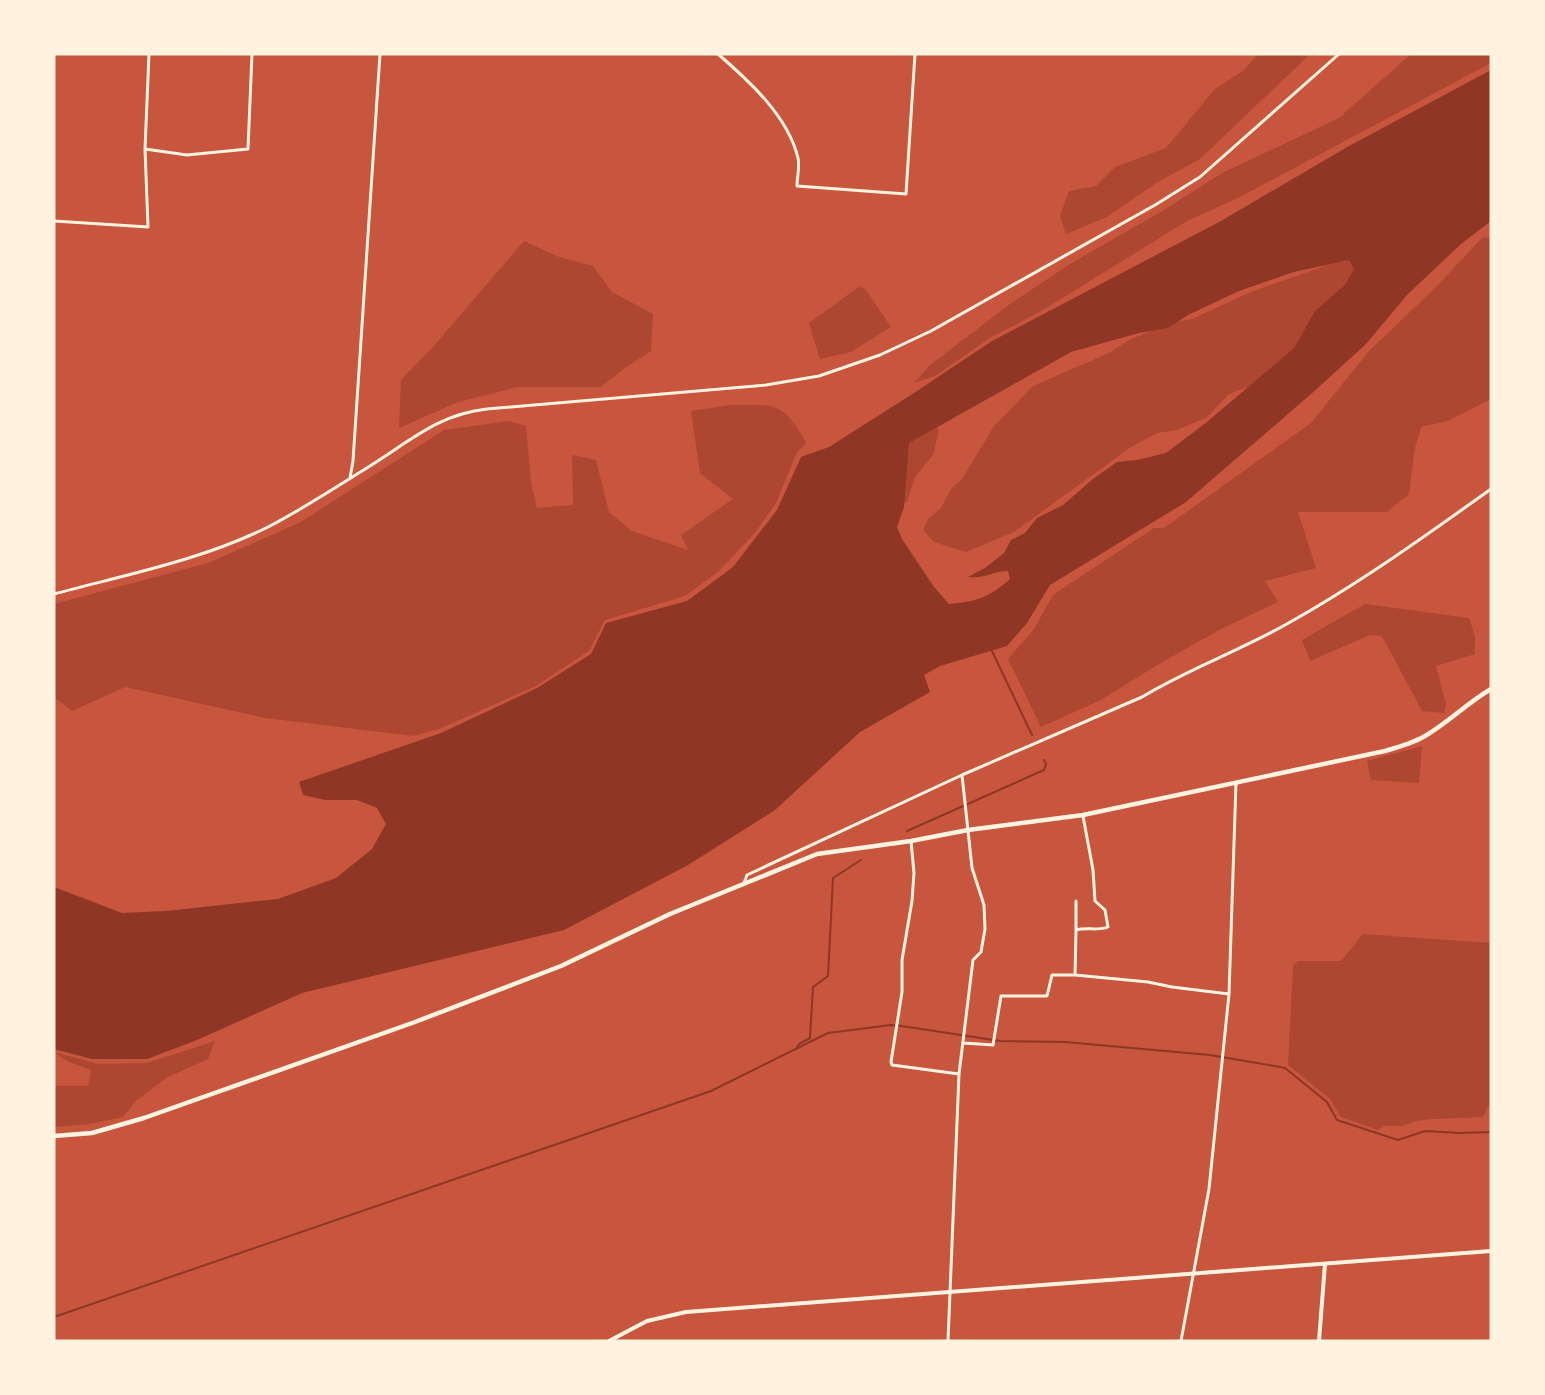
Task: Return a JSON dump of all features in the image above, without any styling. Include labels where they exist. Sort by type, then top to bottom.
[{"type":"main road","points":[[54,1136],[92,1133],[135,1121],[415,1022],[561,966],[670,914],[817,855],[968,830],[1083,815],[1385,751],[1424,737],[1446,722],[1471,700],[1491,689]]},
{"type":"street","points":[[54,221],[148,227],[145,149],[149,54]]},
{"type":"street","points":[[145,149],[187,155],[248,149],[252,54]]},
{"type":"street","points":[[350,478],[380,54]]},
{"type":"street","points":[[718,54],[753,87],[781,123],[798,157],[797,186],[906,194],[915,54]]},
{"type":"street","points":[[54,594],[184,559],[229,544],[293,513],[422,431],[462,412],[766,386],[819,376],[880,355],[948,321],[1185,187],[1221,160],[1339,54]]},
{"type":"street","points":[[744,883],[747,874],[962,775],[1142,697],[1163,684],[1283,626],[1367,575],[1491,489]]},
{"type":"street","points":[[948,1341],[959,1074],[974,960],[981,952],[985,929],[984,905],[972,868],[962,775]]},
{"type":"street","points":[[1181,1341],[1209,1189],[1223,1059],[1229,994],[1236,783]]},
{"type":"street","points":[[1076,930],[1108,927],[1105,910],[1095,901],[1093,870],[1083,815]]},
{"type":"street","points":[[911,841],[914,873],[912,901],[902,960],[902,992],[892,1065],[959,1074]]},
{"type":"street","points":[[1075,975],[1076,901]]},
{"type":"street","points":[[964,1041],[993,1046],[1001,996],[1047,996],[1052,975],[1148,982],[1229,994]]},
{"type":"street","points":[[609,1341],[647,1321],[686,1311],[1491,1251]]},
{"type":"street","points":[[1319,1341],[1325,1264]]},
{"type":"shaded area","points":[[1258,54],[1310,54],[1200,159],[1156,183],[1107,217],[1066,234],[1060,216],[1069,191],[1096,186],[1115,167],[1166,148],[1215,89],[1243,71]]},
{"type":"shaded area","points":[[1411,54],[1491,54],[1491,63],[1238,198],[1187,221],[1043,310],[990,338],[935,376],[914,383],[930,365],[1010,304],[1070,264],[1159,213],[1224,172],[1339,118]]},
{"type":"shaded area","points":[[1491,70],[1491,221],[1461,244],[1407,295],[1366,344],[1186,502],[1050,585],[1027,623],[1007,646],[940,666],[924,675],[930,692],[860,732],[775,810],[688,865],[564,930],[302,993],[197,1040],[147,1059],[92,1059],[54,1049],[54,887],[122,913],[166,911],[278,899],[336,878],[372,849],[386,824],[377,808],[357,800],[325,800],[303,795],[299,782],[441,733],[537,688],[591,654],[606,623],[687,601],[733,567],[777,510],[801,457],[829,447],[992,341],[1221,221],[1349,146]],"holes":[[[1349,260],[1354,269],[1345,285],[1315,311],[1294,348],[1207,422],[1166,453],[1117,462],[1063,505],[1037,518],[1025,533],[1011,540],[1004,553],[985,568],[968,577],[1008,571],[1010,579],[1003,585],[982,598],[949,604],[934,587],[902,539],[897,527],[904,507],[909,443],[1071,352],[1139,333],[1168,328],[1188,315],[1239,291],[1294,272]]]},
{"type":"shaded area","points":[[1491,237],[1491,399],[1448,421],[1421,427],[1415,448],[1409,494],[1387,512],[1298,512],[1316,568],[1265,581],[1278,602],[1221,629],[1101,700],[1041,727],[1008,659],[1034,629],[1053,595],[1154,528],[1164,528],[1311,423],[1369,351],[1435,288],[1482,238]]},
{"type":"shaded area","points":[[524,241],[559,257],[593,266],[612,292],[653,314],[651,351],[601,387],[518,387],[458,402],[399,428],[401,380],[433,347]]},
{"type":"shaded area","points":[[1359,254],[1362,291],[1256,384],[1229,394],[1206,418],[1177,430],[1157,433],[1131,447],[1014,532],[966,552],[934,542],[923,530],[928,519],[941,508],[951,489],[962,479],[994,426],[1033,386],[1170,323],[1192,319],[1251,292]]},
{"type":"shaded area","points":[[860,286],[866,290],[891,327],[851,352],[820,359],[809,323]]},
{"type":"shaded area","points":[[730,405],[776,408],[791,419],[806,443],[797,452],[776,503],[754,534],[718,572],[685,596],[605,620],[589,651],[536,686],[439,729],[414,736],[265,718],[125,687],[72,711],[54,697],[54,604],[208,563],[299,523],[444,430],[509,421],[526,426],[531,482],[537,508],[573,505],[572,455],[596,460],[609,512],[632,531],[688,550],[681,535],[733,499],[700,473],[691,411]]},
{"type":"shaded area","points":[[935,424],[939,431],[933,455],[915,477],[907,502],[890,511],[885,449]]},
{"type":"shaded area","points":[[1365,604],[1469,618],[1475,636],[1475,654],[1436,666],[1446,704],[1444,713],[1422,711],[1382,636],[1370,635],[1310,661],[1302,640]]},
{"type":"shaded area","points":[[1422,746],[1419,783],[1371,780],[1367,761]]},
{"type":"shaded area","points":[[1363,934],[1491,943],[1491,1101],[1483,1117],[1416,1121],[1403,1126],[1384,1126],[1378,1130],[1341,1117],[1330,1099],[1288,1065],[1293,966],[1298,961],[1341,961]]},
{"type":"shaded area","points":[[215,1041],[208,1059],[166,1078],[137,1100],[123,1117],[89,1124],[54,1127],[54,1086],[88,1086],[91,1070],[69,1062],[54,1052],[98,1064],[147,1063]]},
{"type":"waterway","points":[[991,649],[1032,735]]},
{"type":"waterway","points":[[907,831],[1044,770],[1046,764],[1044,760]]},
{"type":"waterway","points":[[797,1047],[810,1038],[813,987],[828,976],[833,878],[861,860]]},
{"type":"waterway","points":[[54,1317],[711,1091],[828,1033],[891,1025],[1000,1041],[1065,1042],[1210,1055],[1285,1068],[1327,1102],[1337,1120],[1398,1140],[1425,1131],[1491,1132]]}]
